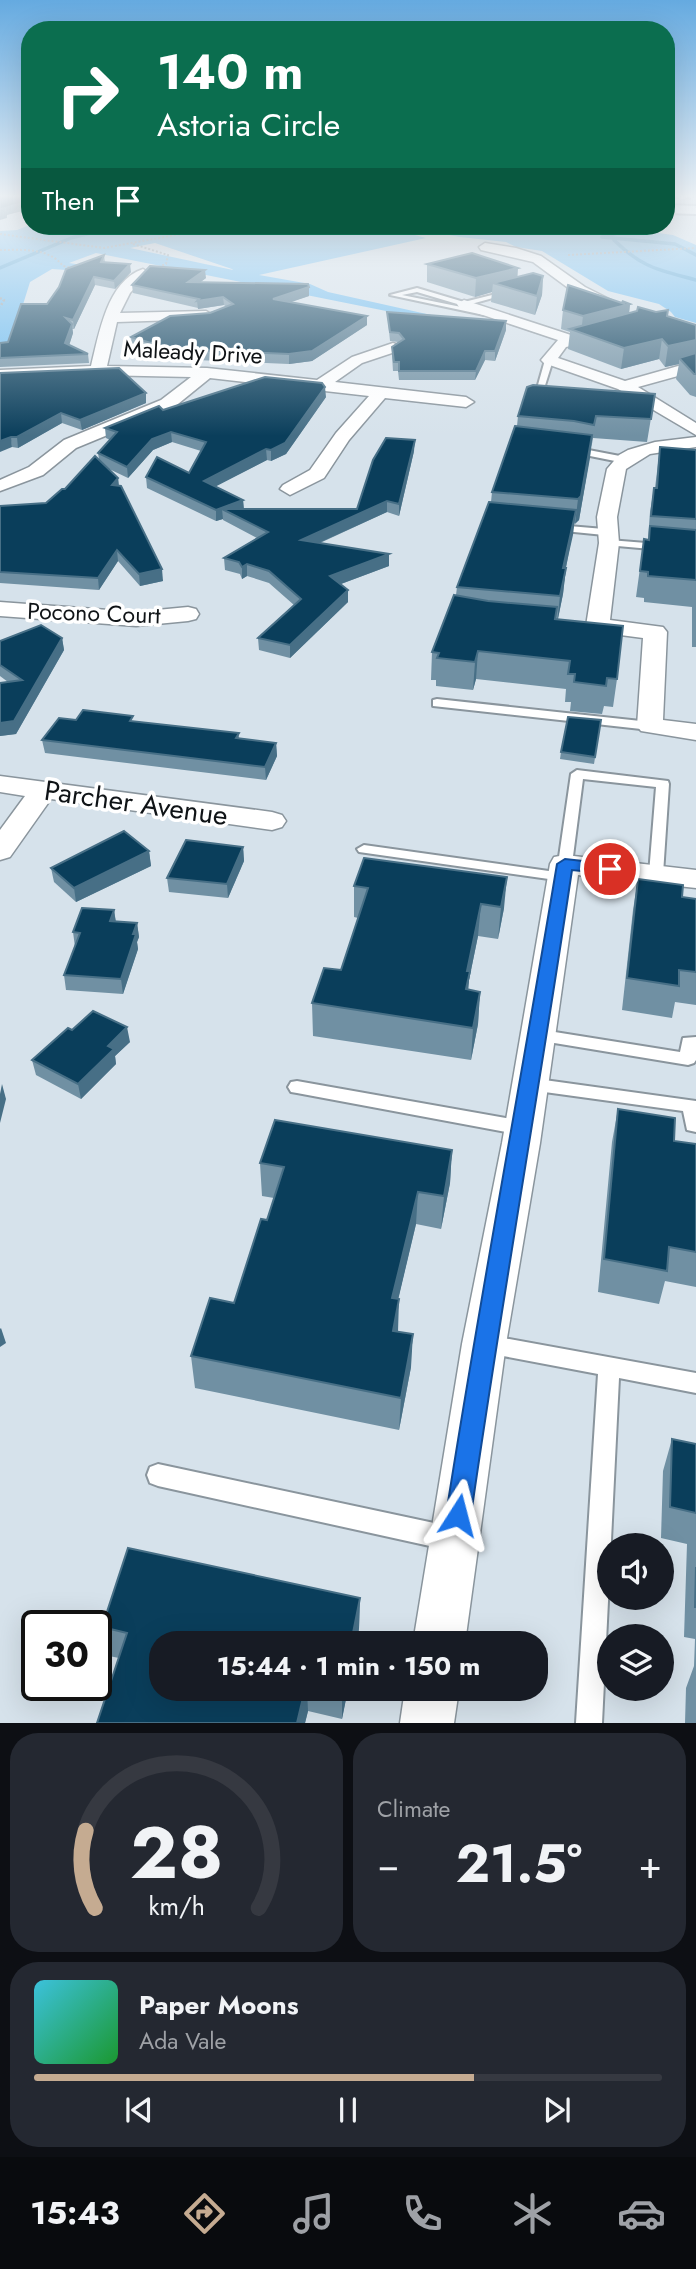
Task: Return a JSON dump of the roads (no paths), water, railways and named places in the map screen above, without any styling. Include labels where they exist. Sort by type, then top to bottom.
[{"type":"street","points":[[97,370],[112,318],[125,286],[139,275]]},
{"type":"street","points":[[558,275],[580,290],[627,311]]},
{"type":"street","points":[[464,304],[581,340],[561,345],[549,360],[624,386],[642,400],[696,430]]},
{"type":"street","points":[[112,318],[191,317],[224,312]]},
{"type":"street","points":[[321,385],[357,359],[393,348]]},
{"type":"street","points":[[624,386],[696,366]]},
{"type":"street","name":"Maleady Drive","points":[[0,375],[97,370],[207,373],[466,402]]},
{"type":"street","points":[[2,486],[36,471],[70,444],[167,404],[207,373]]},
{"type":"street","points":[[290,489],[317,474],[342,437],[380,393]]},
{"type":"street","points":[[696,442],[649,450],[618,465],[613,476],[607,538],[592,626],[655,632],[650,726],[696,732]]},
{"type":"street","name":"Pocono Court","points":[[0,609],[136,619],[188,614]]},
{"type":"street","name":"Parcher Avenue","points":[[0,784],[272,821]]},
{"type":"street","points":[[0,851],[43,790]]},
{"type":"street","points":[[441,1631],[484,1344],[523,1128],[528,1083],[564,871],[656,874],[696,879]]},
{"type":"street","points":[[427,1723],[430,1701]]},
{"type":"lane","points":[[517,319],[393,295],[417,289],[464,304],[520,290]]},
{"type":"lane","points":[[549,360],[537,397],[549,398]]},
{"type":"lane","points":[[557,448],[625,460]]},
{"type":"lane","points":[[547,527],[696,550]]},
{"type":"lane","points":[[437,703],[650,726]]},
{"type":"lane","points":[[364,849],[564,871],[577,774],[663,784],[656,874]]},
{"type":"lane","points":[[536,1035],[688,1059],[689,1042],[696,1043]]},
{"type":"lane","points":[[528,1083],[691,1105],[693,1125],[696,1125]]},
{"type":"lane","points":[[297,1087],[523,1128]]},
{"type":"lane","points":[[484,1344],[696,1383]]},
{"type":"lane","points":[[589,1723],[609,1367]]},
{"type":"lane","points":[[158,1475],[455,1539]]},
{"type":"waterway","points":[[680,275],[696,280]]}]
